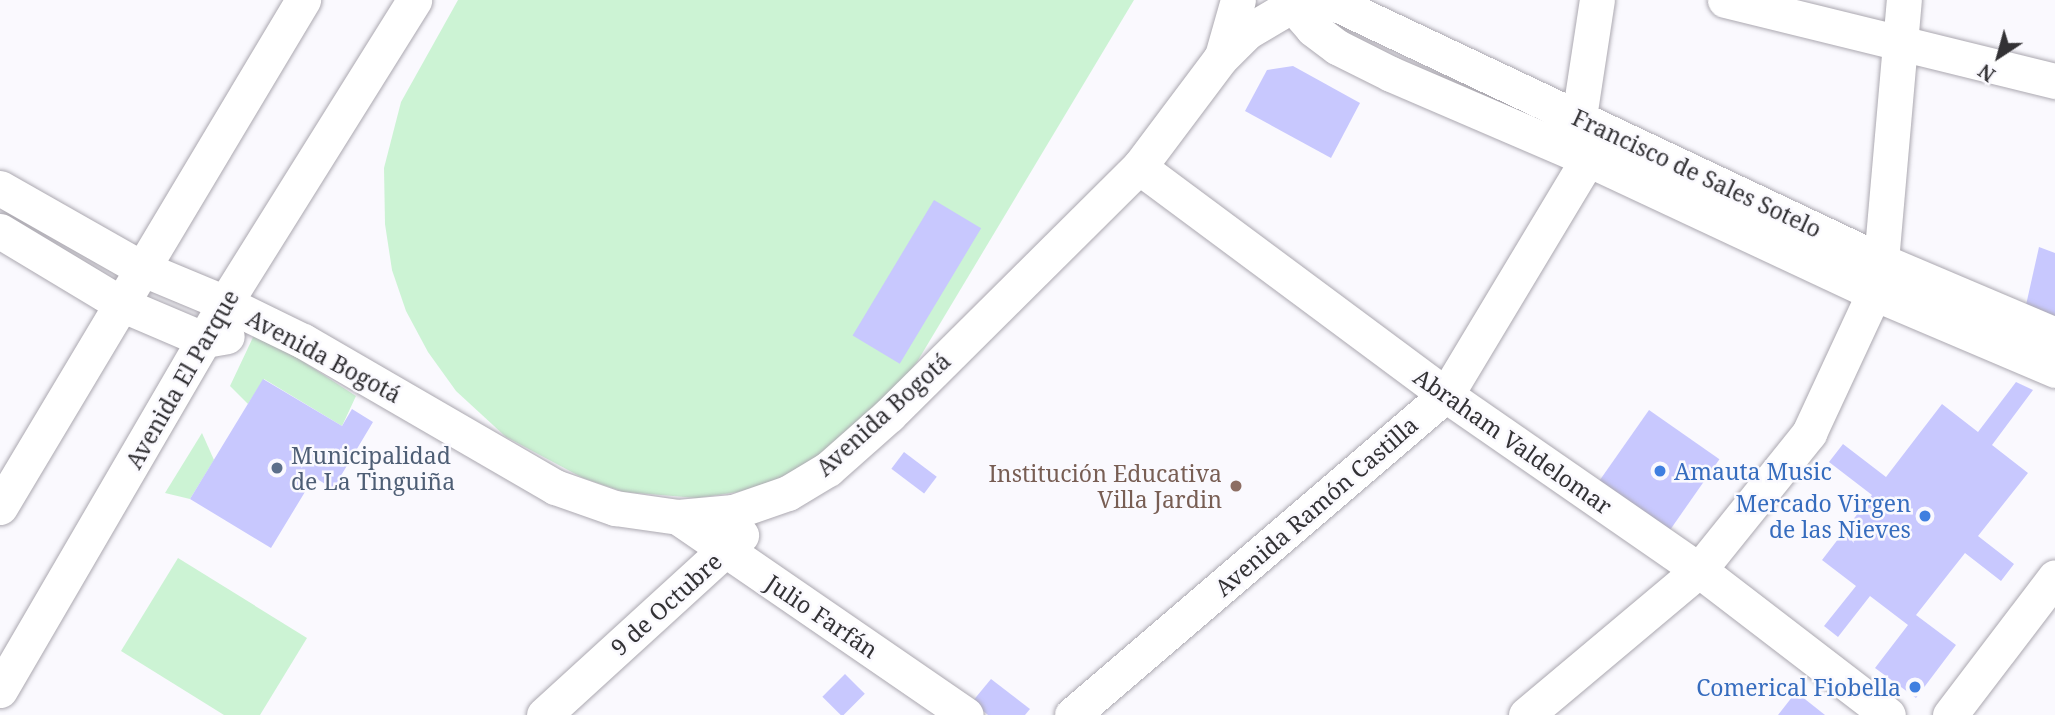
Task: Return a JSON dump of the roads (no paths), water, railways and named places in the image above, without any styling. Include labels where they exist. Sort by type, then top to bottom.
[{"type":"street","points":[[0,507],[113,300],[141,268],[303,0]]},
{"type":"street","name":"Avenida El Parque","points":[[0,690],[225,303],[414,0]]},
{"type":"street","points":[[1220,59],[1238,0]]},
{"type":"street","points":[[1588,159],[1579,117],[1598,0]]},
{"type":"street","points":[[1725,0],[2055,81]]},
{"type":"street","points":[[1526,715],[1699,570],[1809,433],[1878,277],[1904,0]]},
{"type":"street","points":[[1291,2],[1313,29],[1337,47],[1391,74],[1588,159],[1878,277],[2055,370]]},
{"type":"street","name":"Francisco de Sales Sotelo","points":[[1220,59],[1247,32],[1291,2],[1338,3],[1579,117],[1878,277],[2055,335]]},
{"type":"street","name":"Avenida Bogotá","points":[[0,188],[141,268],[225,303],[380,384],[555,487],[615,508],[678,517],[733,512],[788,493],[828,469],[889,415],[1139,167],[1220,59]]},
{"type":"street","name":"Avenida Ramón Castilla","points":[[1072,715],[1446,395],[1588,159]]},
{"type":"street","name":"Abraham Valdelomar","points":[[1139,167],[1446,395],[1699,570],[1888,715]]},
{"type":"street","points":[[0,230],[113,300],[205,340],[272,327]]},
{"type":"street","name":"9 de Octubre","points":[[544,715],[788,493]]},
{"type":"street","name":"Julio Farfán","points":[[678,517],[966,715]]},
{"type":"street","points":[[1950,715],[2055,577]]},
{"type":"place","name":"Municipalidad de La Tinguiña","points":[[277,468]]},
{"type":"place","name":"Amauta Music","points":[[1660,471]]},
{"type":"place","name":"Institución Educativa Villa Jardin","points":[[1236,486]]},
{"type":"place","name":"Mercado Virgen de las Nieves","points":[[1925,516]]},
{"type":"place","name":"Comerical Fiobella","points":[[1915,687]]}]
